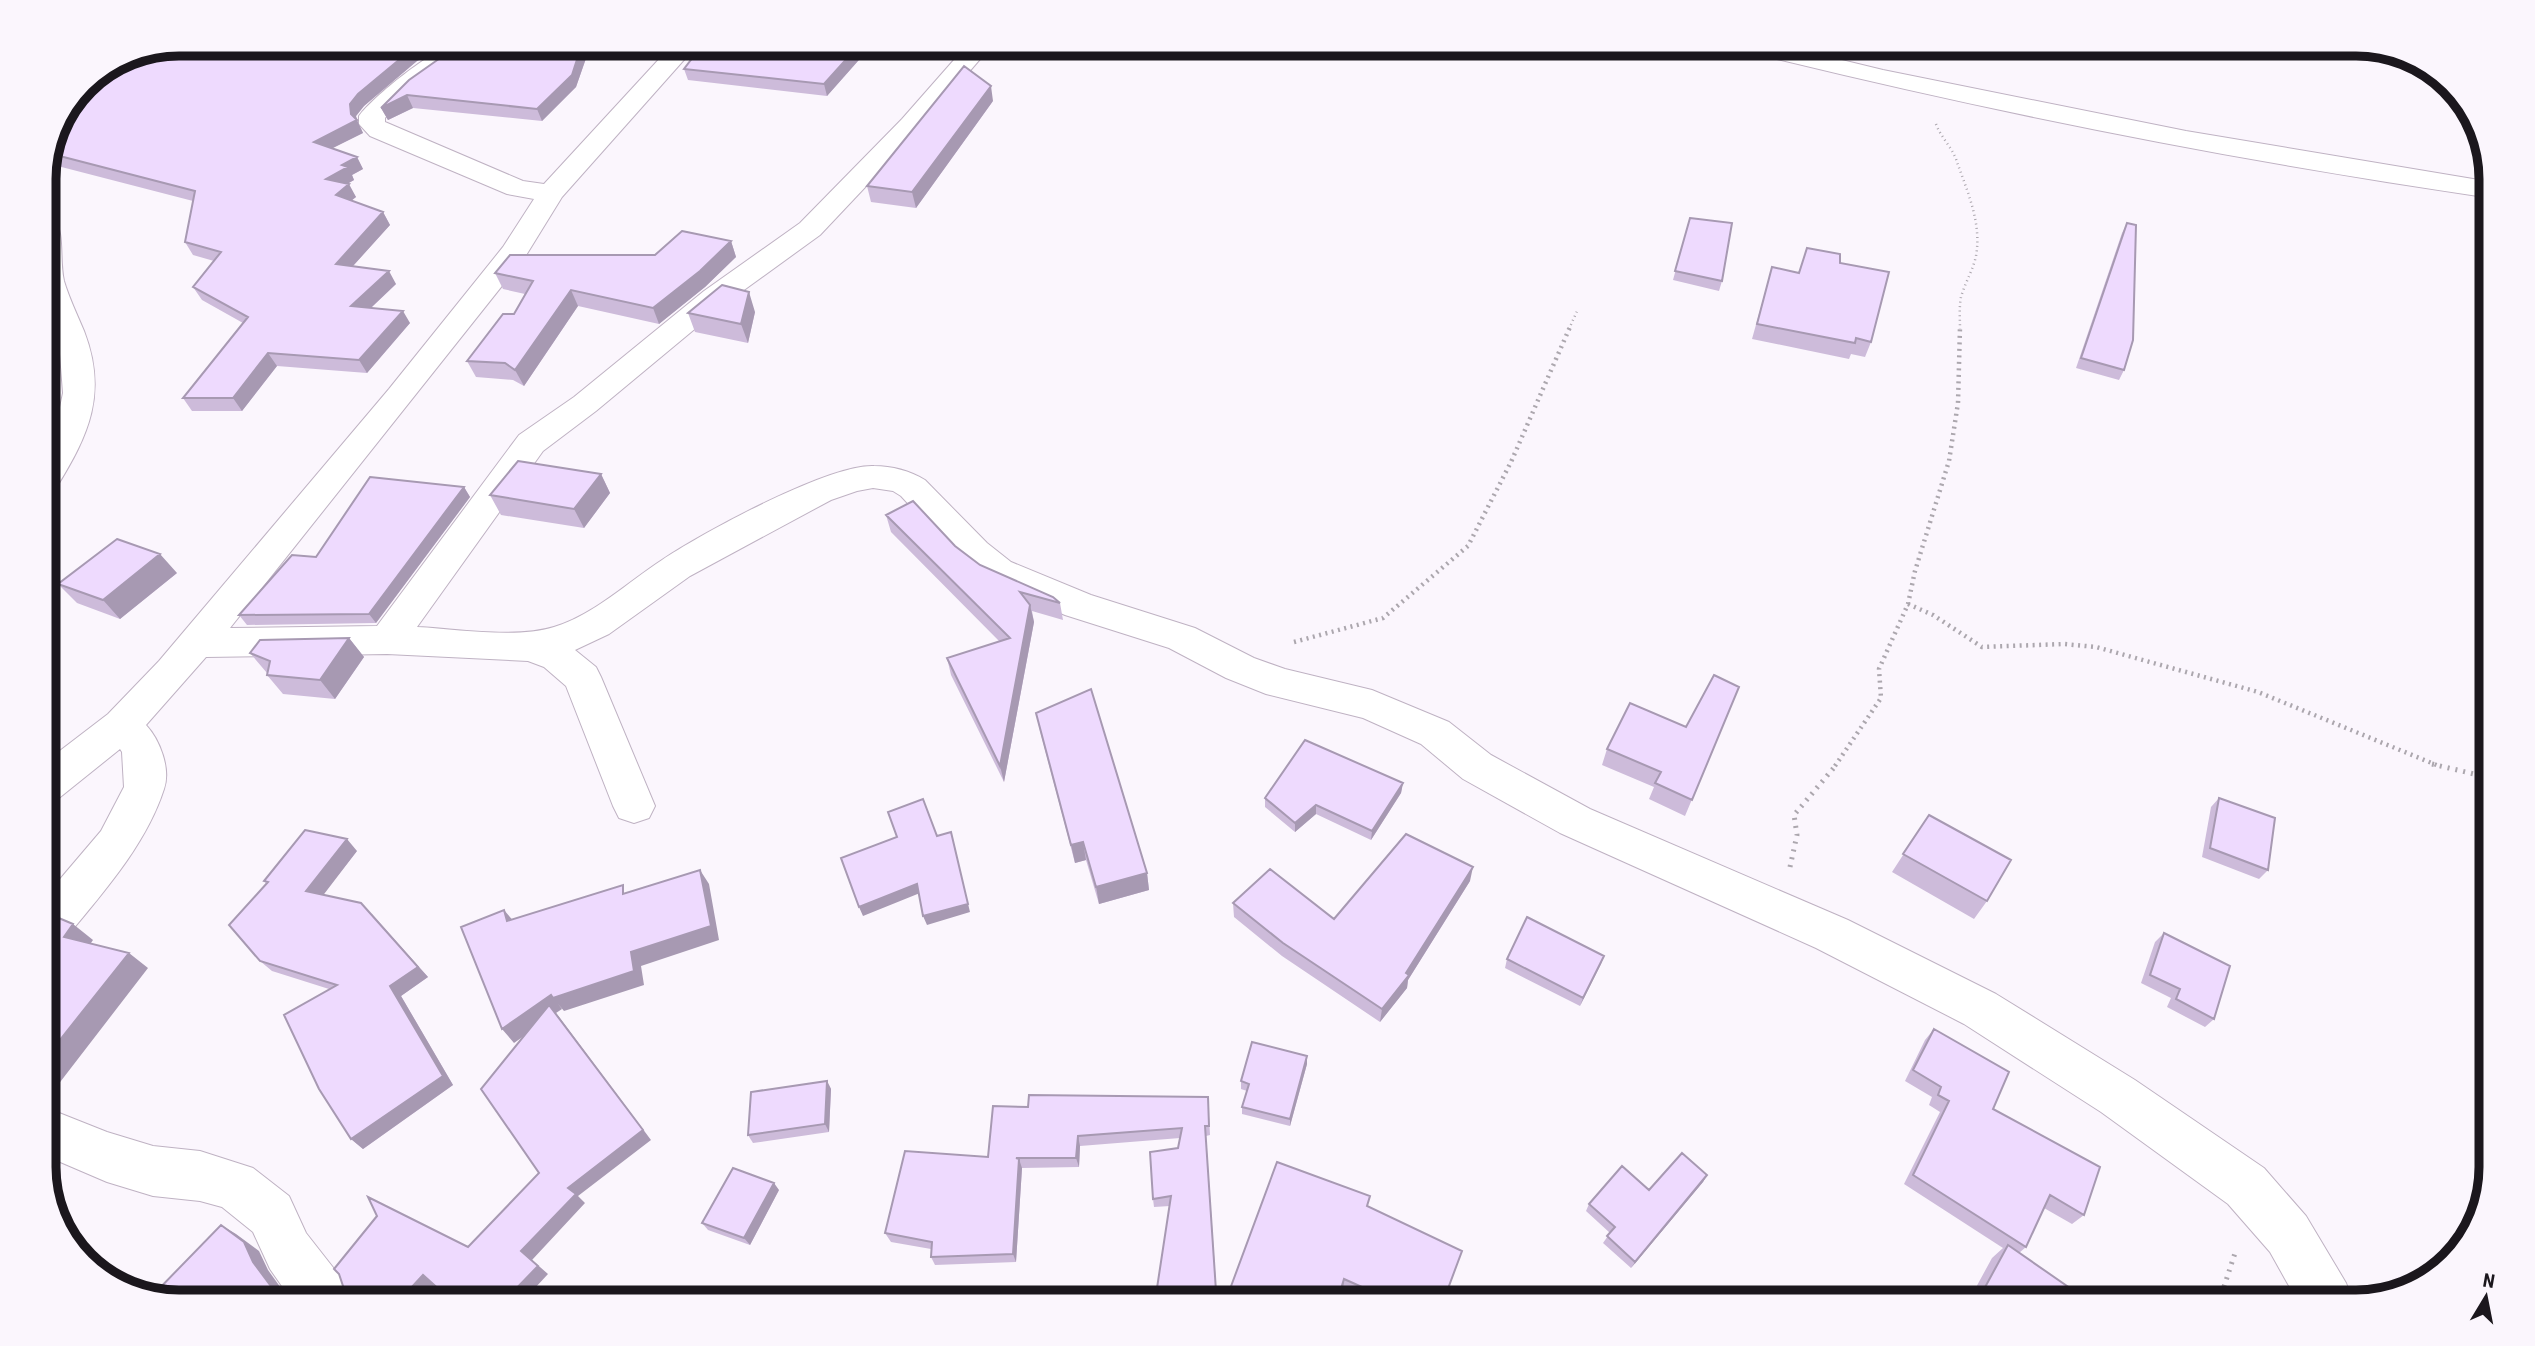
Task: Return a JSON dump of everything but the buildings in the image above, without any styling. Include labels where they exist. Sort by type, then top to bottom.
[{"type":"street","points":[[448,56],[386,102],[372,116],[372,124],[379,130],[517,188],[551,193]]},
{"type":"street","points":[[56,777],[122,725],[196,643],[400,396],[507,261],[530,230],[551,193],[675,56]]},
{"type":"street","points":[[387,640],[531,443],[585,404],[715,298],[810,229],[911,124],[970,56]]},
{"type":"street","points":[[1796,56],[1934,88],[2355,172],[2479,188]]},
{"type":"street","points":[[56,305],[69,333],[81,384],[77,418],[56,461]]},
{"type":"street","points":[[531,648],[565,639],[596,624],[677,567],[819,492],[852,480],[887,477],[914,488],[974,552],[998,571],[1078,604],[1182,638],[1240,668],[1270,679],[1372,705],[1435,733],[1477,767],[1575,821],[1793,917],[1980,1009],[2118,1096],[2246,1186],[2288,1234],[2320,1290]]},
{"type":"street","points":[[196,643],[387,640],[531,648],[557,657],[582,677],[634,806]]},
{"type":"street","points":[[56,916],[116,844],[145,787],[142,747],[122,725]]},
{"type":"street","points":[[56,1136],[107,1157],[153,1171],[200,1177],[235,1186],[271,1214],[288,1251],[317,1290]]},
{"type":"path","points":[[1793,917],[1787,880],[1797,844],[1798,827],[1794,815],[1846,753],[1881,698],[1879,669],[1908,604],[1915,571],[1949,461],[1958,404],[1961,298],[1976,256],[1971,196],[1958,171],[1957,161],[1940,136],[1935,121],[1934,88]]},
{"type":"path","points":[[1283,643],[1383,618],[1468,546],[1511,462],[1578,309]]},
{"type":"path","points":[[1908,604],[1933,615],[1982,647],[2064,644],[2122,653],[2258,692],[2431,764],[2479,775]]}]
